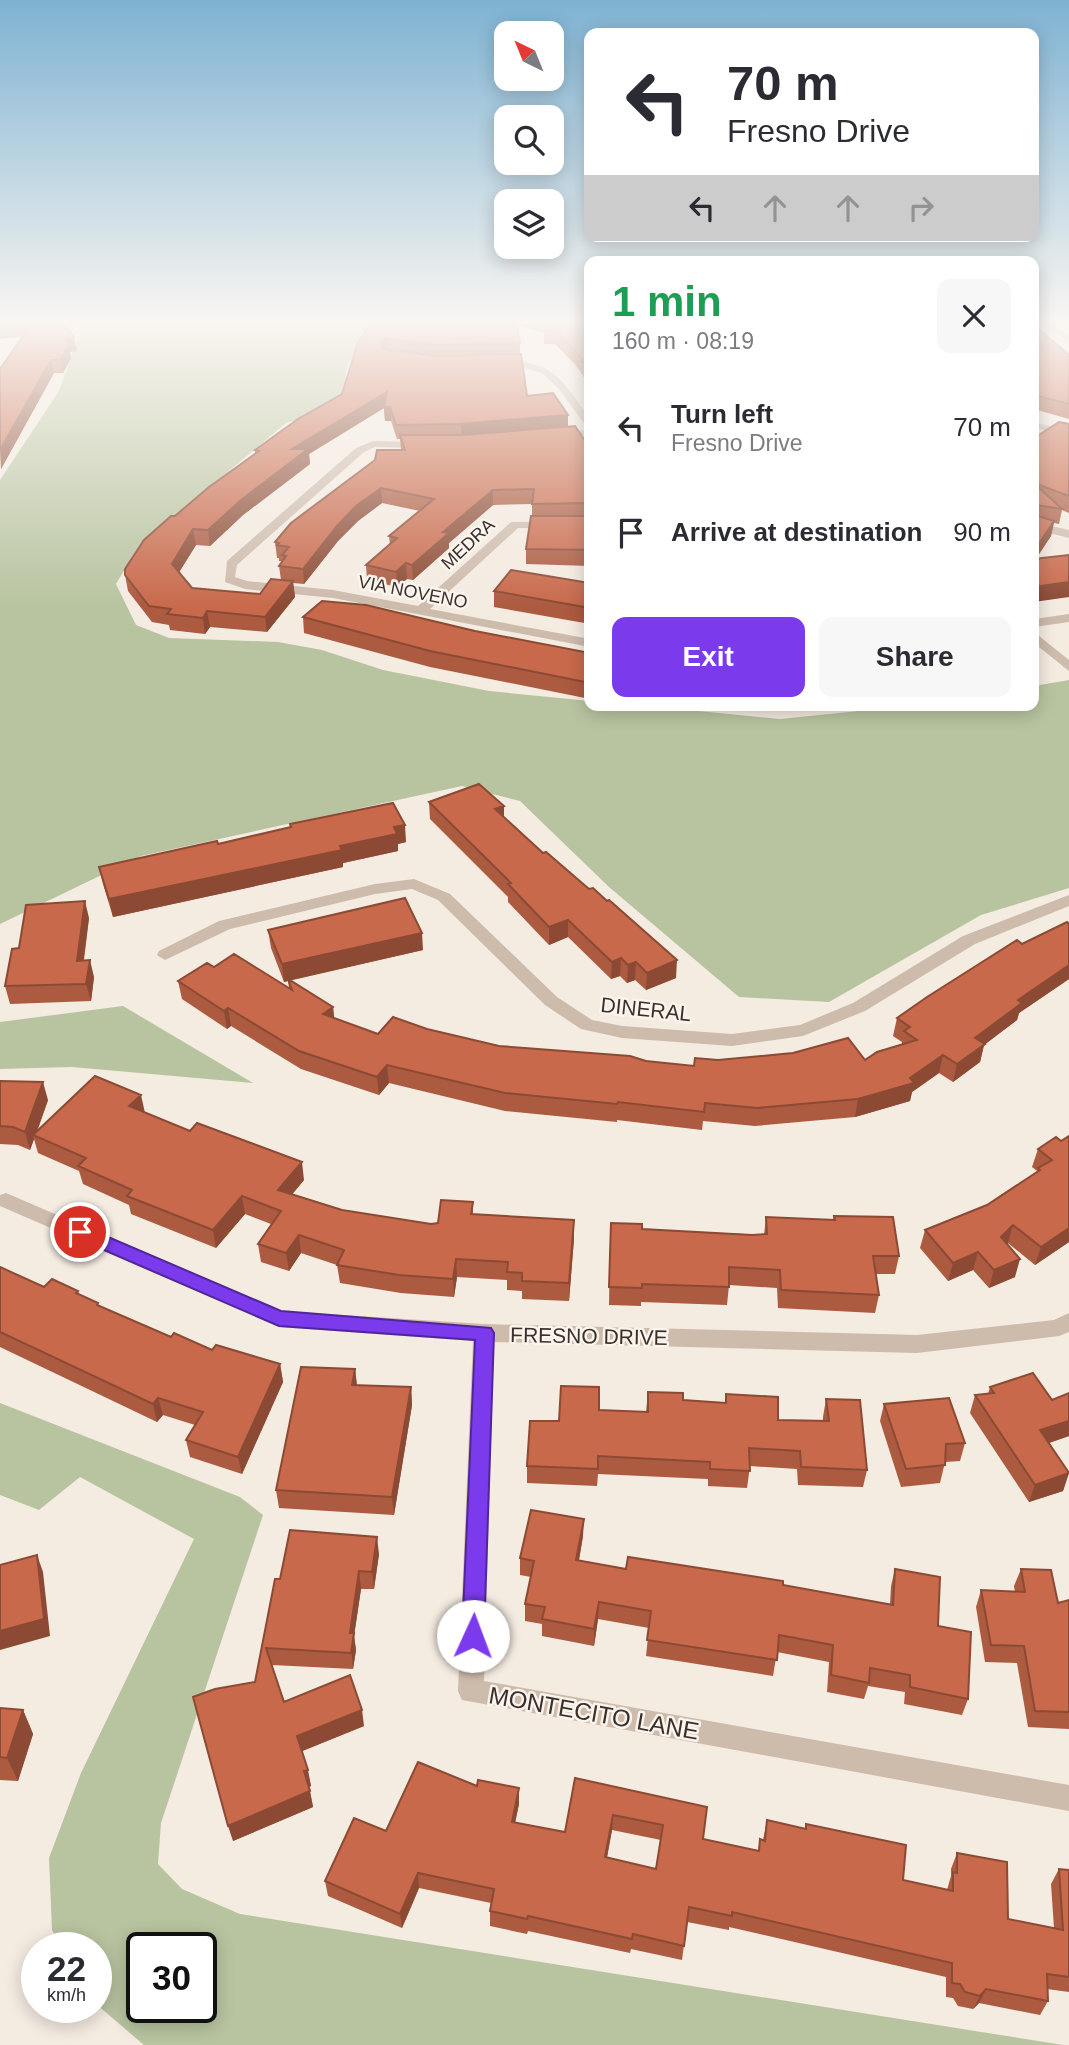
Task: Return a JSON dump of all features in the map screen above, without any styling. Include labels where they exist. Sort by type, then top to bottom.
[{"type":"street","points":[[1039,426],[1069,434]]},
{"type":"street","points":[[551,436],[584,431]]},
{"type":"street","name":"VIA NOVENO","points":[[430,445],[373,444],[360,450],[231,564],[229,579],[245,585],[333,594],[584,642]]},
{"type":"street","name":"MEDRA","points":[[420,611],[515,524],[584,525]]},
{"type":"street","points":[[1039,526],[1069,534]]},
{"type":"street","points":[[1039,622],[1069,618]]},
{"type":"street","points":[[1039,640],[1069,667]]},
{"type":"street","name":"DINERAL","points":[[165,955],[225,925],[375,889],[414,884],[444,897],[551,1002],[587,1025],[622,1032],[732,1040],[803,1030],[859,1007],[969,940],[1069,900]]},
{"type":"street","name":"FRESNO DRIVE","points":[[6,1200],[279,1319],[484,1333],[917,1344],[1059,1328],[1069,1321]]},
{"type":"street","name":"MONTECITO LANE","points":[[484,1333],[471,1691],[1069,1798]]},
{"type":"green space","points":[[42,416],[307,416],[286,423],[138,547],[116,584],[136,625],[169,638],[278,642],[322,650],[383,670],[489,691],[584,700],[584,711],[699,711],[780,719],[858,711],[1039,711],[1039,685],[1069,680],[1069,888],[981,915],[829,1002],[739,997],[609,887],[520,801],[462,786],[141,856],[0,924],[0,480]]},
{"type":"green space","points":[[123,1006],[253,1083],[72,1067],[0,1069],[0,1022]]},
{"type":"green space","points":[[0,1403],[240,1497],[263,1515],[161,1823],[158,1864],[182,1889],[240,1914],[1063,2045],[144,2045],[112,2018],[112,1932],[53,1932],[49,1858],[81,1773],[194,1539],[80,1477],[39,1510],[0,1495]]},
{"type":"building","points":[[0,416],[19,416],[0,450]]},
{"type":"building","points":[[303,416],[346,416],[292,449],[308,449],[241,500],[208,530],[193,529],[172,564],[192,588],[260,594],[271,579],[293,581],[265,617],[207,611],[203,618],[167,614],[171,609],[149,606],[125,575],[125,569],[144,540],[171,516],[175,516],[209,487],[259,451],[255,450]]},
{"type":"building","points":[[393,416],[551,416],[461,424],[396,425]]},
{"type":"building","points":[[1059,422],[1069,424],[1069,496],[1039,485],[1039,435]]},
{"type":"building","points":[[575,426],[584,439],[584,503],[532,504],[534,489],[493,490],[443,532],[449,533],[412,565],[406,563],[396,572],[366,565],[397,538],[389,536],[434,499],[381,488],[356,506],[303,569],[279,566],[286,556],[282,555],[289,547],[277,545],[279,543],[275,542],[291,523],[375,460],[377,450],[405,450],[400,435],[462,435]]},
{"type":"building","points":[[1039,488],[1062,509],[1039,505]]},
{"type":"building","points":[[531,516],[584,516],[584,550],[526,549]]},
{"type":"building","points":[[1039,516],[1054,521],[1039,544]]},
{"type":"building","points":[[1069,555],[1069,582],[1039,586],[1039,558]]},
{"type":"building","points":[[511,570],[584,582],[584,607],[494,591]]},
{"type":"building","points":[[322,601],[366,605],[475,631],[584,652],[584,682],[430,651],[303,617]]},
{"type":"building","points":[[479,784],[504,806],[495,809],[543,853],[546,852],[589,889],[593,888],[609,900],[677,960],[647,973],[636,962],[628,965],[621,958],[612,962],[568,920],[549,927],[508,884],[511,883],[429,802]]},
{"type":"building","points":[[393,803],[405,825],[394,827],[397,834],[340,846],[342,850],[109,899],[99,867],[217,841],[218,844],[291,827],[290,824]]},
{"type":"building","points":[[405,898],[422,933],[282,964],[268,930]]},
{"type":"building","points":[[85,901],[77,961],[90,960],[86,984],[5,986],[12,949],[19,948],[26,905]]},
{"type":"building","points":[[1067,922],[1069,965],[1018,1000],[1022,1003],[975,1038],[985,1044],[957,1064],[943,1055],[910,1078],[914,1083],[858,1099],[757,1108],[705,1103],[704,1112],[505,1093],[387,1065],[377,1077],[299,1051],[228,1008],[224,1011],[178,981],[207,963],[214,967],[234,954],[292,990],[288,979],[333,1007],[323,1014],[378,1034],[393,1017],[427,1029],[499,1046],[630,1056],[646,1061],[694,1066],[695,1058],[718,1060],[793,1053],[848,1038],[865,1060],[877,1052],[917,1040],[904,1031],[910,1027],[897,1018],[927,997],[1017,940],[1022,944]]},
{"type":"building","points":[[95,1076],[141,1095],[129,1106],[190,1131],[197,1123],[302,1162],[278,1190],[342,1210],[431,1224],[438,1223],[441,1200],[473,1202],[471,1214],[574,1220],[569,1283],[522,1281],[522,1273],[507,1272],[508,1262],[456,1259],[453,1279],[399,1275],[337,1265],[344,1250],[299,1235],[286,1253],[258,1244],[281,1211],[242,1196],[213,1230],[127,1196],[132,1190],[78,1166],[86,1158],[33,1135]]},
{"type":"building","points":[[0,1081],[43,1082],[25,1132],[0,1126]]},
{"type":"building","points":[[1069,1136],[1069,1228],[1041,1247],[1013,1225],[1001,1237],[1020,1259],[994,1270],[978,1252],[953,1263],[925,1230],[987,1205],[1052,1160],[1038,1149],[1056,1137],[1061,1141]]},
{"type":"building","points":[[834,1216],[893,1217],[899,1256],[873,1256],[879,1295],[781,1290],[780,1270],[729,1267],[729,1287],[642,1284],[642,1288],[609,1287],[611,1223],[642,1224],[642,1229],[752,1235],[767,1234],[766,1217],[835,1220]]},
{"type":"building","points":[[0,1267],[44,1287],[52,1279],[78,1291],[76,1293],[98,1303],[97,1305],[171,1337],[174,1333],[212,1350],[216,1345],[280,1364],[238,1457],[186,1440],[203,1412],[158,1398],[153,1404],[0,1332]]},
{"type":"building","points":[[301,1367],[355,1369],[352,1385],[411,1387],[392,1497],[276,1490]]},
{"type":"building","points":[[1033,1373],[1052,1400],[1069,1393],[1069,1421],[1040,1430],[1069,1473],[1035,1485],[975,1395],[994,1393],[990,1387]]},
{"type":"building","points":[[561,1386],[599,1387],[599,1410],[648,1412],[648,1392],[683,1393],[683,1400],[726,1403],[726,1394],[778,1397],[778,1420],[829,1421],[826,1399],[860,1400],[867,1470],[801,1467],[800,1451],[749,1448],[750,1471],[710,1469],[710,1462],[598,1456],[598,1469],[527,1466],[530,1421],[559,1421]]},
{"type":"building","points":[[949,1398],[965,1443],[946,1444],[945,1465],[906,1469],[884,1404]]},
{"type":"building","points":[[531,1510],[584,1519],[576,1560],[626,1569],[628,1557],[783,1581],[783,1585],[893,1605],[895,1569],[940,1577],[938,1626],[971,1632],[968,1699],[910,1687],[910,1675],[870,1668],[869,1683],[831,1675],[833,1645],[779,1635],[777,1660],[647,1640],[651,1611],[599,1602],[594,1629],[542,1619],[545,1607],[525,1604],[534,1561],[520,1558]]},
{"type":"building","points":[[290,1530],[377,1537],[372,1572],[359,1571],[350,1633],[354,1633],[351,1653],[266,1648],[284,1702],[350,1675],[362,1710],[297,1736],[308,1770],[304,1771],[310,1791],[228,1826],[193,1697],[215,1689],[255,1682],[275,1579],[280,1579]]},
{"type":"building","points":[[37,1555],[44,1619],[0,1631],[0,1565]]},
{"type":"building","points":[[1021,1569],[1051,1570],[1058,1603],[1069,1600],[1069,1712],[1035,1711],[1024,1646],[991,1645],[981,1590],[1025,1592]]},
{"type":"building","points":[[0,1708],[23,1710],[7,1758],[0,1757]]},
{"type":"building","points":[[418,1762],[477,1786],[478,1780],[519,1788],[512,1822],[565,1832],[575,1778],[707,1807],[703,1839],[759,1851],[760,1839],[765,1841],[767,1820],[806,1829],[806,1824],[906,1845],[903,1880],[953,1891],[957,1853],[1007,1862],[1008,1919],[1063,1930],[1059,1869],[1069,1870],[1069,1977],[1047,1974],[1048,2001],[986,1989],[980,1996],[965,1992],[960,1984],[952,1983],[952,1963],[732,1912],[732,1916],[689,1907],[684,1946],[633,1934],[632,1939],[528,1916],[527,1919],[490,1911],[494,1889],[418,1873],[400,1914],[325,1881],[354,1818],[386,1831]],"holes":[[[613,1815],[663,1825],[656,1869],[605,1857]]]},
{"type":"route","points":[[80,1232],[279,1319],[484,1333],[473,1636]]}]
